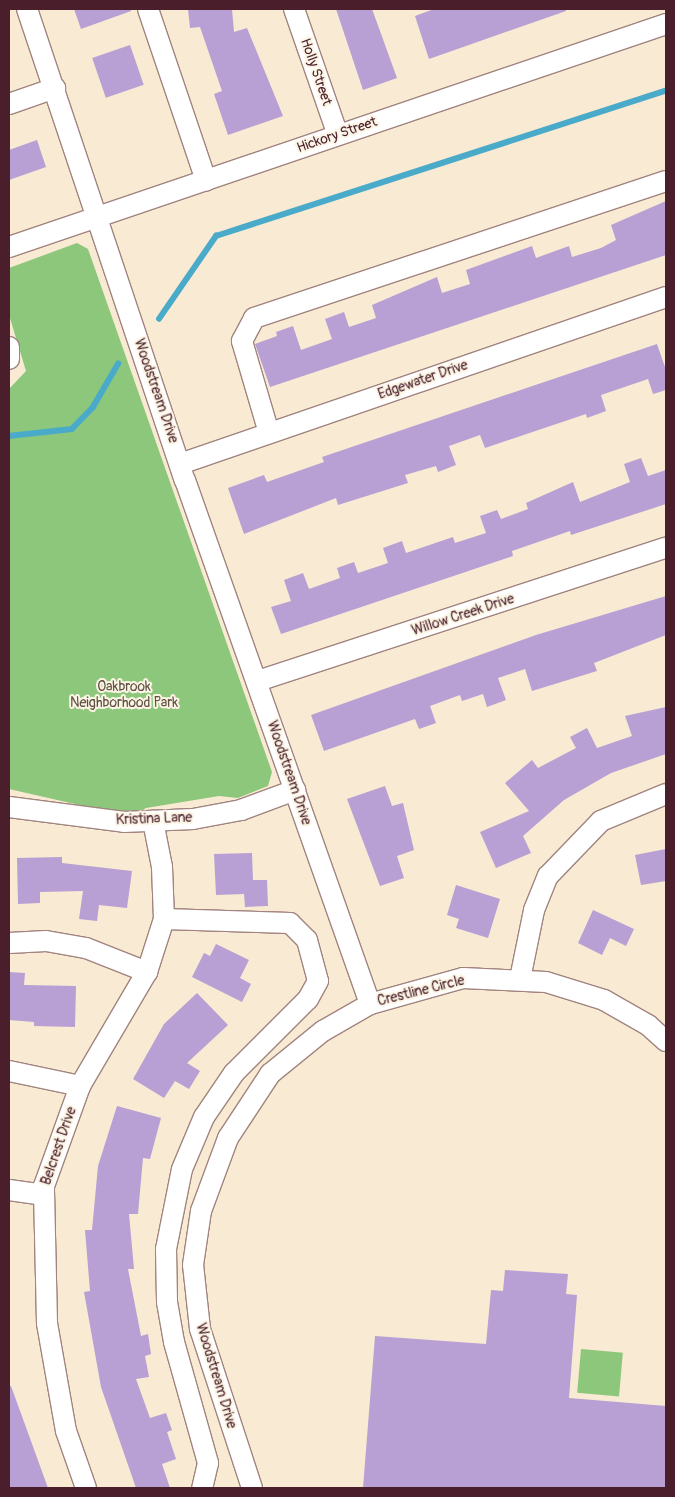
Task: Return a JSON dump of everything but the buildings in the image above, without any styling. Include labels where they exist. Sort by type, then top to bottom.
[{"type":"street","name":"Woodstream Drive","points":[[28,9],[56,88],[180,464],[258,681],[370,1004],[323,1031],[270,1074],[228,1138],[201,1211],[193,1265],[200,1329],[252,1488]]},
{"type":"street","points":[[148,9],[206,180]]},
{"type":"street","name":"Holly Street","points":[[294,9],[338,135]]},
{"type":"street","name":"Hickory Street","points":[[9,247],[666,24]]},
{"type":"street","points":[[9,104],[56,88]]},
{"type":"street","points":[[269,433],[242,341],[254,318],[666,181]]},
{"type":"street","name":"Edgewater Drive","points":[[180,464],[666,297]]},
{"type":"street","points":[[9,347],[9,359]]},
{"type":"street","name":"Willow Creek Drive","points":[[258,681],[666,548]]},
{"type":"street","name":"Kristina Lane","points":[[9,807],[124,822],[152,821],[241,810],[295,790]]},
{"type":"street","points":[[520,979],[534,910],[548,876],[601,821],[666,794]]},
{"type":"street","name":"Belcrest Drive","points":[[86,1488],[66,1431],[47,1323],[43,1195],[80,1086],[147,972],[164,919],[162,867],[152,821]]},
{"type":"street","points":[[164,919],[290,924],[306,940],[318,981],[308,999],[234,1073],[204,1117],[182,1169],[166,1249],[167,1302],[174,1342],[208,1463],[202,1488]]},
{"type":"street","points":[[9,943],[46,941],[86,948],[147,972]]},
{"type":"street","name":"Crestline Circle","points":[[370,1004],[462,978],[520,979],[546,982],[604,1000],[648,1025],[666,1041]]},
{"type":"street","points":[[9,1071],[80,1086]]},
{"type":"street","points":[[9,1190],[43,1195]]},
{"type":"green space","name":"Oakbrook Neighborhood Park","points":[[77,243],[88,249],[272,772],[268,786],[238,798],[219,796],[146,808],[132,817],[9,789],[9,389],[26,371],[9,315],[9,268]]},
{"type":"green space","points":[[581,1349],[623,1353],[619,1396],[577,1393]]},
{"type":"waterway","points":[[159,319],[216,236],[666,91]]},
{"type":"waterway","points":[[9,436],[72,429],[93,407],[118,364]]}]
